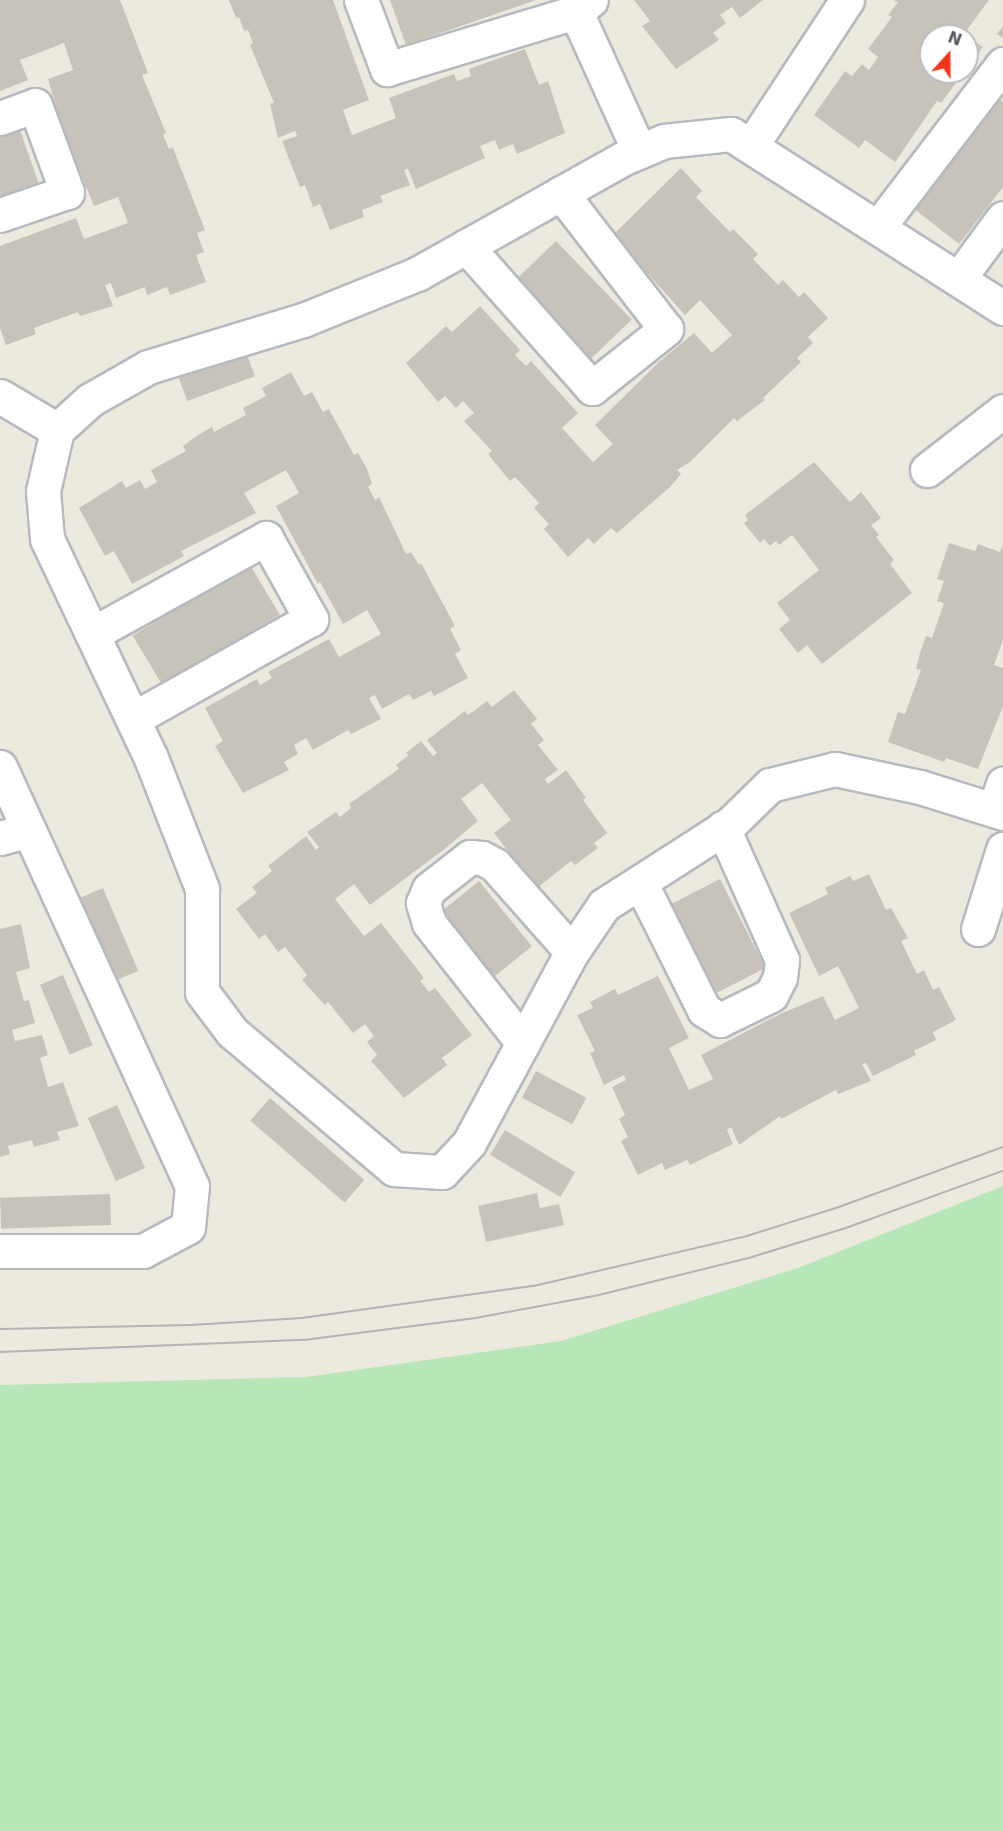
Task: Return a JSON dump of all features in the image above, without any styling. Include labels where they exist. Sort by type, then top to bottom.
[{"type":"lane","points":[[361,0],[387,69],[584,6],[639,151]]},
{"type":"lane","points":[[751,146],[847,0]]},
{"type":"lane","points":[[879,226],[1003,64]]},
{"type":"lane","points":[[0,118],[35,105],[67,192],[0,215]]},
{"type":"lane","points":[[1000,803],[835,769],[770,785],[723,828],[604,905],[572,952],[470,1143],[442,1172],[394,1169],[232,1032],[202,992],[202,889],[133,719],[47,539],[43,491],[57,430],[90,400],[148,367],[303,320],[417,274],[561,193],[639,151],[663,141],[731,134],[879,226],[1003,308]]},
{"type":"lane","points":[[466,246],[592,388],[666,329],[561,193]]},
{"type":"lane","points":[[959,278],[1003,218]]},
{"type":"lane","points":[[0,396],[57,430]]},
{"type":"lane","points":[[927,470],[1003,411]]},
{"type":"lane","points":[[92,634],[266,538],[311,619],[133,719]]},
{"type":"lane","points":[[0,767],[15,834],[192,1186],[188,1227],[143,1251],[0,1251]]},
{"type":"lane","points":[[640,882],[704,1010],[720,1020],[771,995],[780,977],[782,960],[723,828]]},
{"type":"lane","points":[[978,929],[1003,849]]},
{"type":"lane","points":[[523,1043],[429,923],[423,903],[429,890],[470,857],[482,858],[495,865],[572,952]]},
{"type":"green space","points":[[1003,1186],[1003,1831],[0,1831],[0,1385],[306,1377],[561,1341],[798,1268]]},
{"type":"building","points":[[0,0],[120,0],[148,73],[142,75],[166,133],[163,135],[169,149],[173,148],[205,230],[197,233],[204,252],[196,255],[206,282],[170,295],[167,287],[147,295],[145,287],[116,298],[111,283],[105,285],[113,306],[80,316],[78,312],[34,328],[36,334],[6,345],[0,328],[0,246],[76,218],[84,239],[128,223],[118,197],[94,206],[61,124],[48,79],[73,70],[64,43],[20,60],[28,80],[0,91]]},
{"type":"building","points":[[229,0],[333,0],[369,100],[343,110],[352,135],[396,118],[389,98],[454,74],[457,81],[471,76],[469,69],[525,49],[539,85],[548,81],[565,133],[517,154],[513,144],[499,150],[495,140],[480,146],[485,158],[416,189],[408,169],[404,170],[410,185],[380,196],[383,202],[362,210],[364,217],[330,230],[320,204],[313,207],[305,185],[300,187],[282,141],[297,136],[295,131],[278,138],[270,104],[274,103],[250,45],[253,43],[248,30],[244,31],[239,17],[236,18]]},
{"type":"building","points":[[390,0],[536,0],[406,45]]},
{"type":"building","points":[[634,0],[763,0],[740,18],[732,7],[720,15],[726,23],[713,33],[719,40],[676,69],[642,26],[650,21]]},
{"type":"building","points":[[893,0],[989,0],[971,24],[919,24],[919,84],[955,84],[941,103],[937,101],[895,162],[865,140],[859,148],[814,115],[845,71],[852,76],[862,64],[869,70],[878,57],[868,49],[892,17],[888,15],[898,2]]},
{"type":"building","points":[[1003,26],[1003,38],[997,34]]},
{"type":"building","points":[[998,98],[1003,102],[1003,187],[959,244],[913,208]]},
{"type":"building","points":[[20,130],[39,184],[0,198],[0,137]]},
{"type":"building","points":[[681,168],[702,191],[696,197],[730,232],[733,229],[758,254],[753,259],[778,285],[783,280],[799,297],[804,292],[828,318],[808,337],[813,343],[797,358],[801,362],[763,398],[765,400],[737,421],[734,418],[690,462],[677,470],[681,474],[670,487],[617,533],[611,528],[594,544],[588,538],[568,557],[544,529],[549,524],[534,508],[539,503],[515,477],[510,481],[488,454],[492,451],[464,421],[474,413],[463,401],[456,408],[445,396],[438,402],[406,363],[446,326],[452,332],[480,306],[520,350],[515,355],[526,366],[531,361],[578,413],[562,428],[593,462],[613,444],[595,425],[659,362],[694,333],[712,353],[732,335],[700,300],[685,315],[613,235]]},
{"type":"building","points":[[556,241],[632,319],[591,359],[515,281]]},
{"type":"building","points":[[245,349],[255,376],[187,401],[177,374]]},
{"type":"building","points":[[291,372],[304,396],[312,392],[323,412],[329,409],[354,455],[358,453],[367,469],[372,484],[368,487],[375,500],[379,497],[406,554],[411,552],[419,565],[421,563],[455,626],[450,629],[461,650],[455,654],[468,678],[434,696],[431,691],[413,700],[409,694],[382,709],[375,695],[369,698],[381,719],[351,734],[348,730],[313,750],[306,738],[294,745],[298,754],[284,762],[289,770],[243,793],[215,746],[223,741],[205,708],[257,679],[260,685],[272,678],[268,672],[329,639],[339,657],[381,634],[367,610],[343,624],[320,582],[318,584],[276,506],[299,493],[286,470],[244,493],[256,513],[181,551],[184,556],[132,584],[114,551],[105,556],[79,508],[122,481],[126,488],[140,480],[145,489],[157,482],[151,470],[186,451],[183,446],[212,427],[214,432],[246,415],[243,408],[266,396],[262,388]]},
{"type":"building","points":[[814,462],[850,502],[861,492],[881,518],[871,525],[879,535],[876,537],[894,560],[890,564],[912,593],[822,664],[807,645],[798,653],[779,629],[790,620],[777,603],[819,570],[792,535],[779,545],[776,541],[770,546],[764,539],[760,543],[744,523],[748,520],[745,515]]},
{"type":"building","points":[[949,543],[975,551],[978,544],[1000,552],[1003,545],[1003,640],[994,665],[1003,668],[1003,706],[978,769],[946,758],[944,762],[888,742],[898,712],[905,714],[921,670],[916,669],[920,653],[926,636],[932,638],[944,603],[937,601],[944,581],[937,579]]},
{"type":"building","points":[[250,565],[280,615],[162,685],[133,636]]},
{"type":"building","points":[[514,690],[537,719],[531,724],[544,740],[538,745],[558,770],[545,779],[548,784],[566,770],[586,798],[583,800],[607,833],[594,843],[598,848],[575,865],[571,861],[537,888],[494,833],[511,820],[482,783],[461,799],[478,821],[442,851],[370,905],[354,884],[335,899],[364,936],[381,923],[424,978],[420,981],[429,992],[435,988],[472,1035],[442,1058],[447,1065],[404,1098],[371,1061],[377,1055],[367,1042],[374,1036],[365,1024],[353,1033],[328,1002],[325,1005],[302,980],[307,975],[285,947],[278,952],[265,934],[259,939],[236,909],[257,893],[252,887],[272,871],[268,866],[306,836],[316,850],[319,847],[307,832],[336,812],[340,817],[351,808],[349,804],[399,769],[396,765],[421,741],[433,756],[437,753],[427,740],[465,711],[468,715],[487,701],[492,707]]},
{"type":"building","points":[[869,874],[886,910],[891,908],[908,938],[901,941],[917,974],[924,970],[933,990],[939,987],[956,1020],[933,1032],[936,1040],[914,1051],[916,1055],[873,1076],[866,1063],[862,1064],[871,1081],[838,1094],[836,1090],[781,1119],[780,1116],[739,1145],[731,1127],[727,1130],[733,1144],[690,1165],[687,1160],[665,1170],[662,1163],[638,1175],[621,1141],[628,1137],[619,1119],[625,1115],[612,1087],[626,1080],[624,1075],[604,1085],[590,1053],[595,1051],[577,1015],[593,1008],[590,1002],[615,989],[618,995],[658,976],[689,1038],[669,1048],[689,1090],[713,1079],[701,1055],[780,1014],[823,996],[835,1020],[859,1008],[838,966],[819,976],[789,913],[828,894],[825,888],[850,876],[853,881]]},
{"type":"building","points":[[720,879],[765,968],[715,994],[669,905]]},
{"type":"building","points":[[479,881],[532,946],[487,983],[434,918]]},
{"type":"building","points":[[103,888],[138,971],[108,984],[73,901]]},
{"type":"building","points":[[21,924],[30,968],[16,972],[24,1001],[29,1000],[35,1023],[12,1030],[15,1041],[42,1035],[48,1055],[40,1058],[48,1087],[63,1082],[79,1126],[57,1132],[60,1140],[34,1147],[32,1140],[8,1146],[10,1154],[0,1157],[0,929]]},
{"type":"building","points":[[63,975],[93,1045],[70,1055],[40,985]]},
{"type":"building","points":[[536,1071],[586,1098],[572,1124],[522,1097]]},
{"type":"building","points":[[270,1098],[364,1180],[345,1203],[250,1121]]},
{"type":"building","points":[[117,1105],[145,1168],[116,1181],[88,1118]]},
{"type":"building","points":[[505,1130],[575,1172],[560,1197],[490,1155]]},
{"type":"building","points":[[537,1193],[540,1208],[559,1204],[564,1225],[486,1242],[478,1206]]},
{"type":"building","points":[[110,1194],[111,1225],[1,1229],[0,1198]]},
{"type":"tram line","points":[[0,1329],[191,1325],[302,1318],[534,1286],[747,1236],[839,1207],[1003,1147]]},
{"type":"tram line","points":[[0,1352],[304,1340],[476,1318],[599,1295],[752,1257],[846,1228],[1003,1171]]}]
